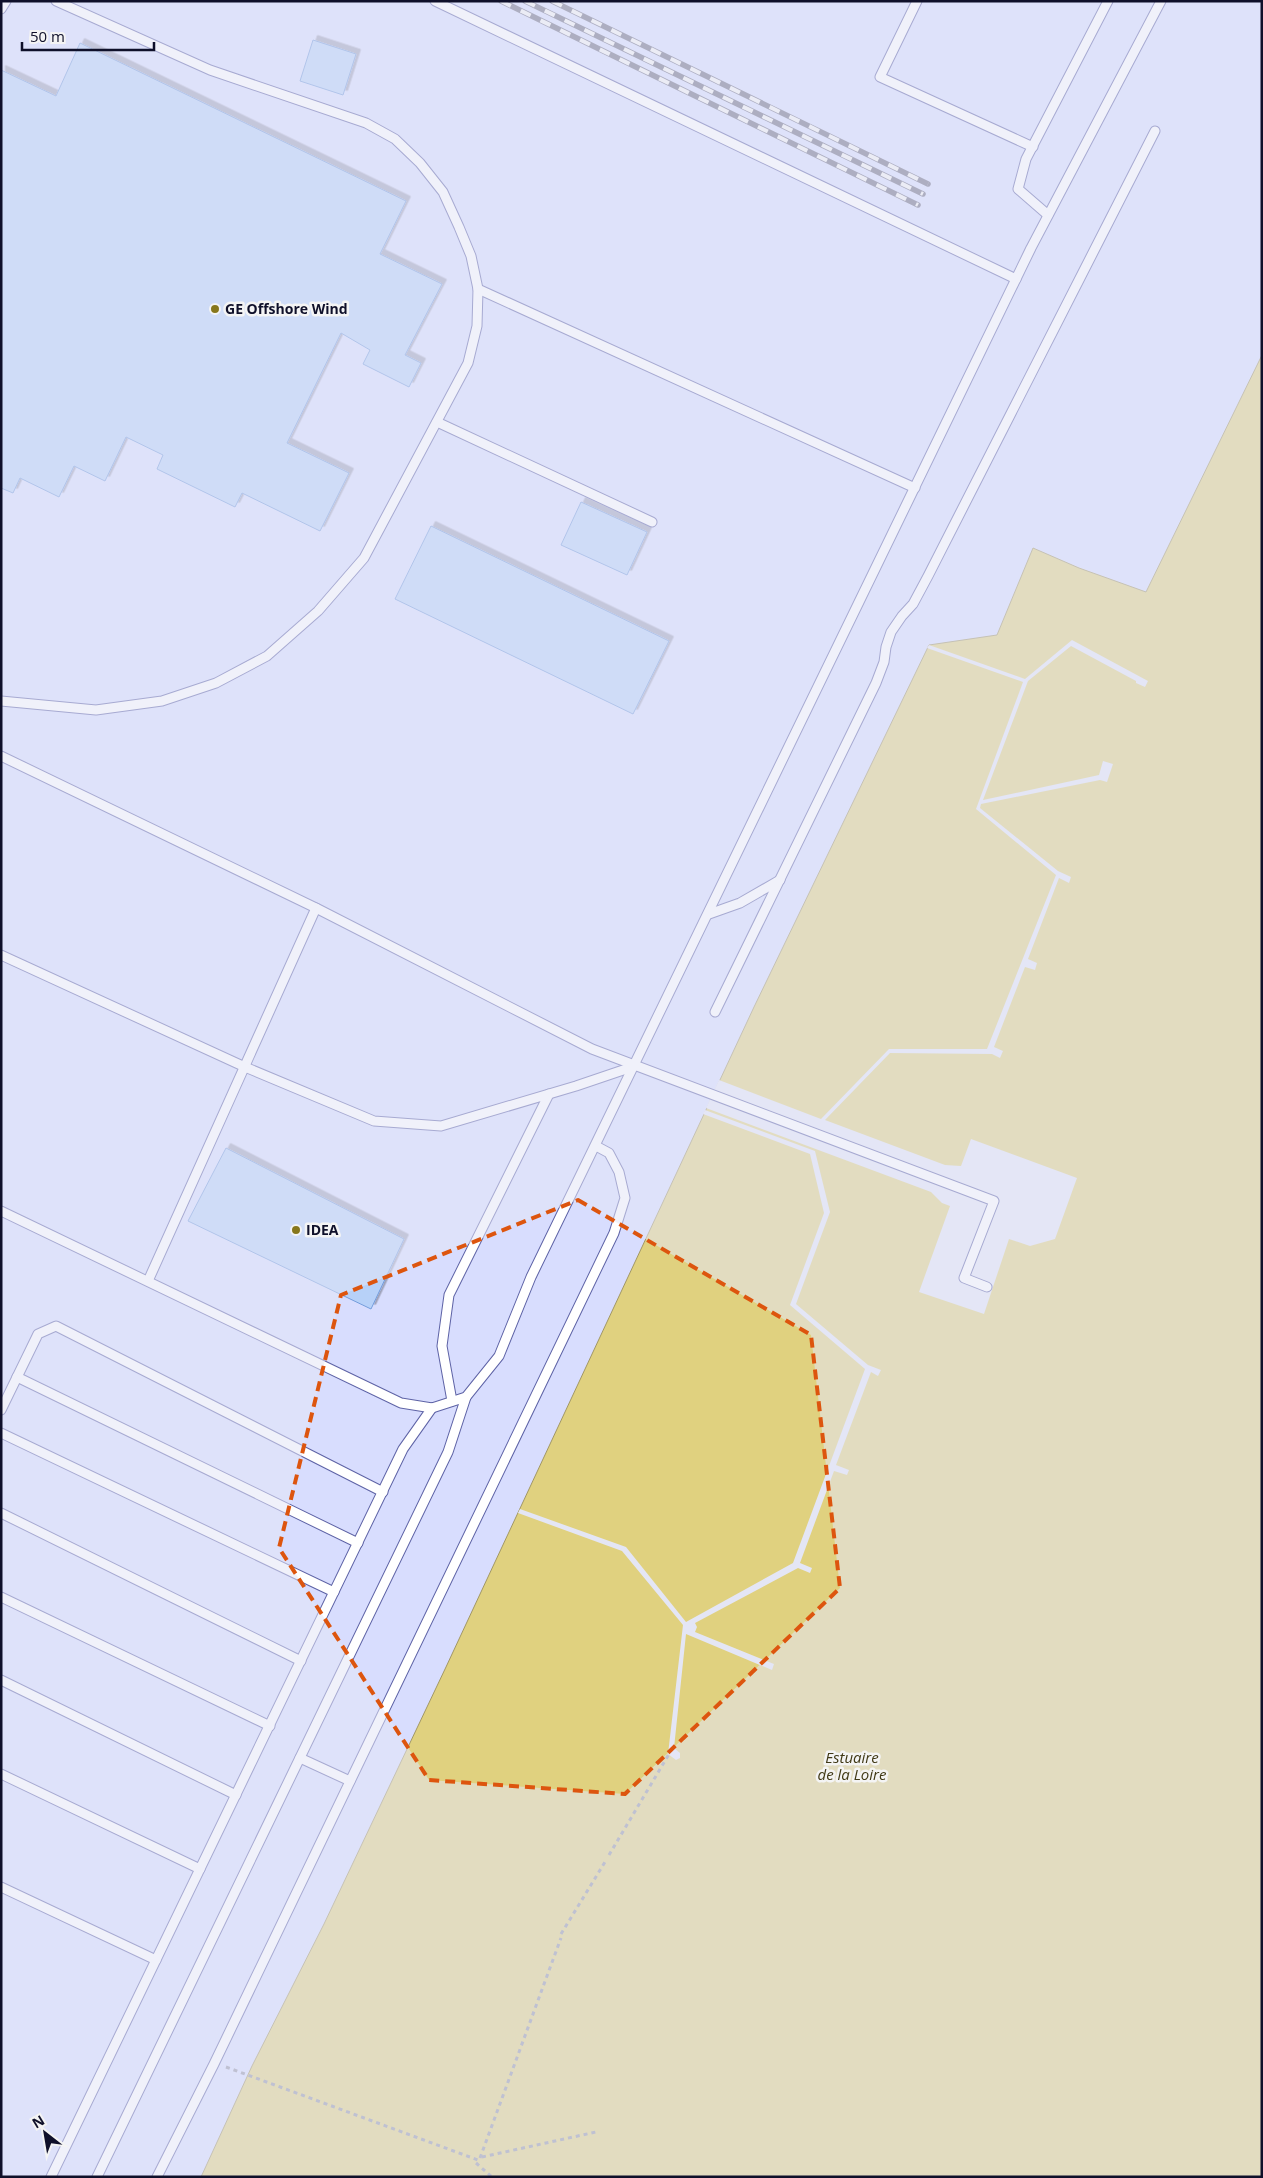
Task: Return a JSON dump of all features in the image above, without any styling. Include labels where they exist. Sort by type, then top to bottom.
[{"type":"lane","points":[[1,9],[6,1]]},
{"type":"lane","points":[[1,701],[96,710],[162,700],[216,683],[267,656],[318,611],[364,558],[468,363],[477,326],[478,289],[471,256],[442,192],[420,162],[395,139],[366,123],[210,70],[56,1]]},
{"type":"lane","points":[[435,1],[1016,279]]},
{"type":"lane","points":[[917,1],[880,77],[1033,147]]},
{"type":"lane","points":[[1048,215],[1018,189],[1026,159],[1108,1]]},
{"type":"lane","points":[[97,2177],[448,1452],[466,1397],[499,1356],[531,1276],[709,914],[1016,279],[1161,1]]},
{"type":"lane","points":[[715,1012],[876,683],[884,662],[891,632],[913,604],[928,576],[1155,131]]},
{"type":"lane","points":[[478,289],[915,488]]},
{"type":"lane","points":[[437,422],[652,522]]},
{"type":"lane","points":[[1,756],[316,908],[592,1049],[994,1201],[964,1278],[987,1287]]},
{"type":"lane","points":[[709,914],[740,904],[780,880]]},
{"type":"lane","points":[[148,1281],[316,908]]},
{"type":"lane","points":[[1,955],[245,1067],[374,1121],[441,1126],[635,1066]]},
{"type":"lane","points":[[452,1401],[442,1346],[449,1295],[549,1094]]},
{"type":"lane","points":[[157,2177],[614,1232],[625,1198],[619,1172],[609,1153],[596,1146]]},
{"type":"lane","points":[[1,1211],[401,1403],[432,1408],[466,1397]]},
{"type":"lane","points":[[1,1410],[38,1334],[56,1326],[383,1492]]},
{"type":"lane","points":[[17,1377],[358,1543]]},
{"type":"lane","points":[[51,2177],[403,1449],[432,1408]]},
{"type":"lane","points":[[1,1433],[334,1592]]},
{"type":"lane","points":[[1,1513],[301,1661]]},
{"type":"lane","points":[[1,1597],[270,1726]]},
{"type":"lane","points":[[1,1680],[236,1795]]},
{"type":"lane","points":[[300,1758],[350,1781]]},
{"type":"lane","points":[[1,1774],[200,1869]]},
{"type":"lane","points":[[1,1887],[156,1960]]},
{"type":"path","points":[[609,1855],[669,1754]]},
{"type":"path","points":[[479,2160],[561,1936],[605,1862]]},
{"type":"path","points":[[225,2067],[479,2160],[492,2177]]},
{"type":"path","points":[[479,2160],[596,2132]]},
{"type":"highlighted area","points":[[578,1200],[811,1335],[840,1588],[625,1794],[429,1780],[279,1548],[341,1295]]},
{"type":"shaded area","points":[[1,1],[1262,1],[1262,355],[1145,593],[1033,549],[997,635],[754,1007],[446,1667],[324,1924],[252,2066],[201,2177],[1,2177]]},
{"type":"water","name":"Estuaire de la Loire","points":[[1262,355],[1262,2177],[201,2177],[252,2066],[324,1924],[446,1667],[754,1007],[929,645],[997,635],[1033,548],[1079,568],[1146,592]]},
{"type":"pier","points":[[1072,640],[1148,681],[1145,687],[1136,683],[1136,681],[1071,646],[1028,681],[983,800],[1099,775],[1103,761],[1113,764],[1107,782],[1100,780],[981,804],[980,808],[1058,871],[1071,877],[1069,883],[1059,878],[1028,959],[1037,963],[1035,970],[1025,967],[994,1047],[1003,1051],[1000,1058],[992,1054],[890,1053],[825,1120],[945,1165],[961,1166],[971,1139],[1077,1178],[1055,1239],[1030,1246],[1009,1239],[984,1314],[919,1292],[950,1206],[942,1203],[931,1192],[706,1108],[719,1080],[821,1119],[889,1049],[987,1049],[1056,875],[976,809],[1023,682],[927,648],[929,645],[1025,679]]},
{"type":"pier","points":[[705,1110],[815,1151],[830,1212],[796,1304],[868,1365],[881,1370],[878,1376],[871,1372],[836,1465],[849,1470],[847,1475],[834,1471],[800,1563],[812,1568],[810,1573],[798,1568],[695,1623],[697,1627],[695,1632],[774,1664],[772,1670],[686,1634],[674,1748],[680,1753],[680,1758],[676,1760],[668,1754],[683,1625],[622,1551],[518,1513],[520,1509],[626,1547],[686,1622],[793,1563],[865,1369],[790,1305],[824,1213],[810,1154],[703,1114]]},
{"type":"building","points":[[313,40],[356,54],[343,95],[300,81]]},
{"type":"building","name":"GE Offshore Wind","points":[[80,43],[406,201],[380,254],[442,284],[405,355],[421,363],[409,387],[363,364],[370,350],[341,333],[287,443],[349,473],[320,531],[242,493],[235,507],[157,469],[163,455],[126,437],[105,481],[74,466],[59,497],[20,478],[13,493],[1,488],[1,70],[56,96]]},
{"type":"building","points":[[581,502],[647,532],[627,575],[561,545]]},
{"type":"building","points":[[431,526],[669,641],[633,714],[395,599]]},
{"type":"building","name":"IDEA","points":[[226,1148],[404,1239],[371,1309],[188,1221]]},
{"type":"railway","points":[[501,1],[918,205]]},
{"type":"railway","points":[[525,1],[923,194]]},
{"type":"railway","points":[[552,1],[928,184]]},
{"type":"place","name":"GE Offshore Wind","points":[[215,309]]},
{"type":"place","name":"IDEA","points":[[296,1230]]}]
